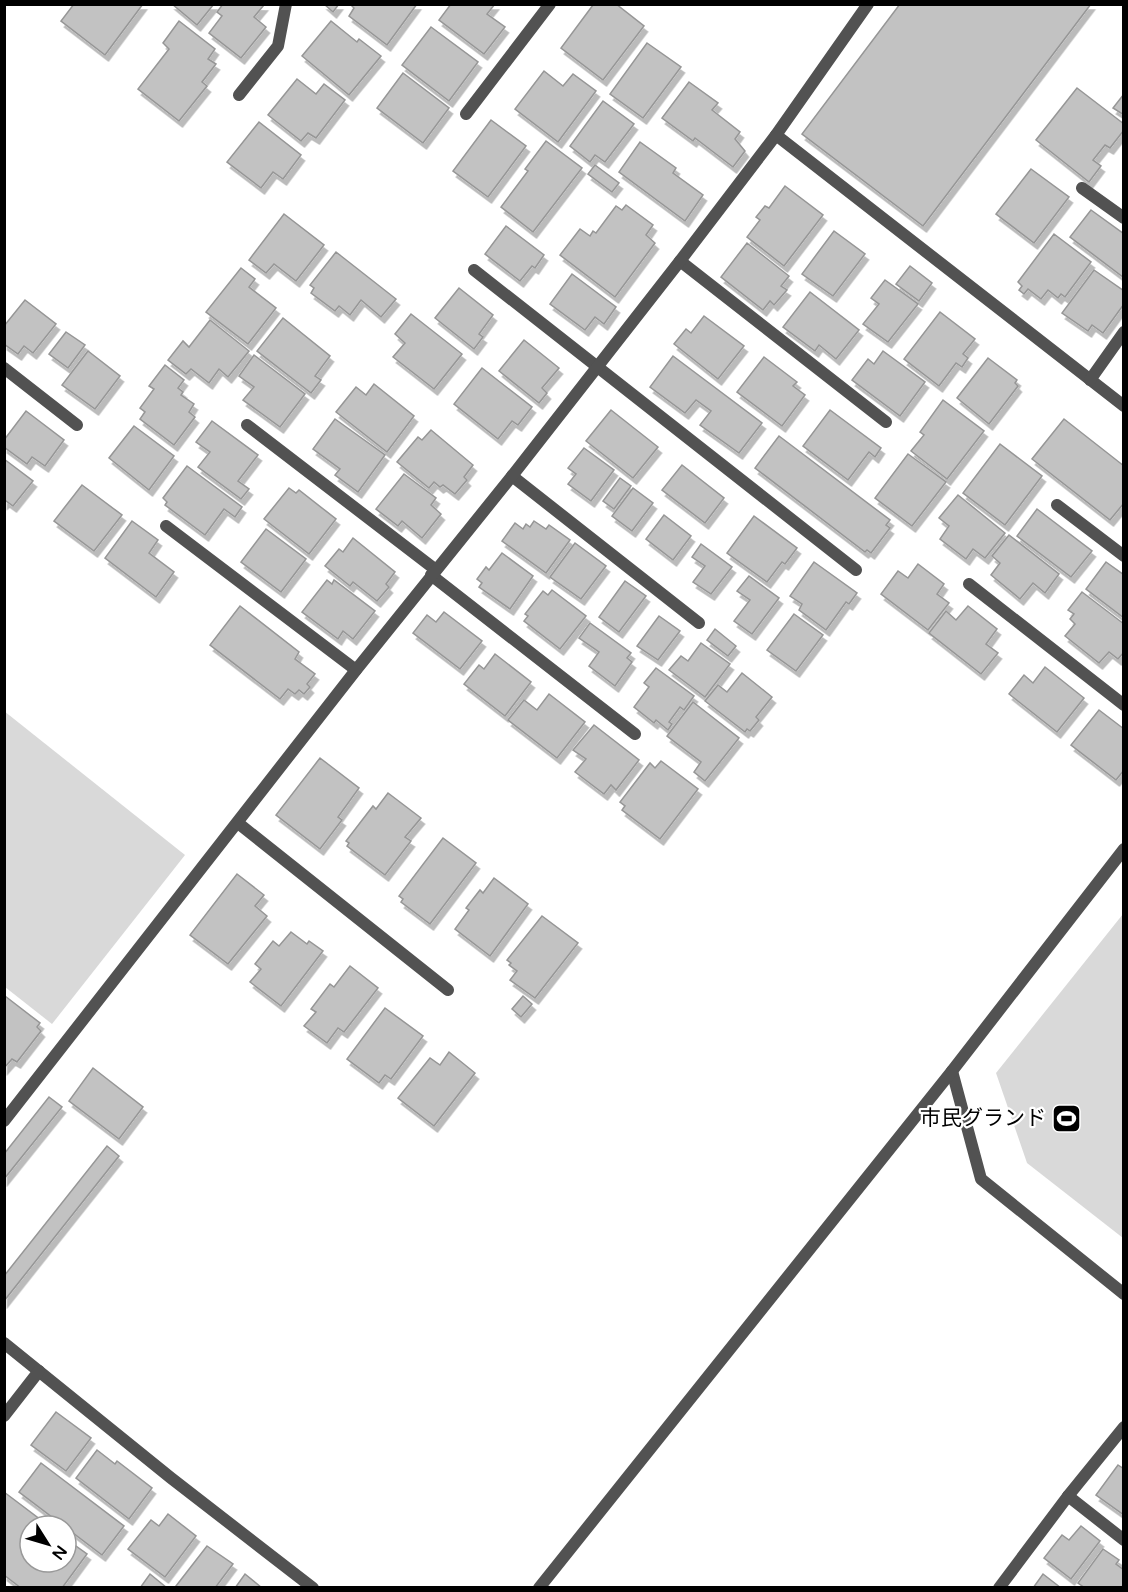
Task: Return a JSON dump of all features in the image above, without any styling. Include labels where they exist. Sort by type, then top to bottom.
[{"type":"street","points":[[239,95],[278,46],[285,4]]},
{"type":"street","points":[[466,114],[550,4]]},
{"type":"street","points":[[5,1119],[680,261],[776,135],[868,4]]},
{"type":"street","points":[[776,135],[1124,406]]},
{"type":"street","points":[[1082,188],[1124,218]]},
{"type":"street","points":[[680,261],[886,422]]},
{"type":"street","points":[[474,270],[856,570]]},
{"type":"street","points":[[1090,380],[1124,332]]},
{"type":"street","points":[[4,368],[77,425]]},
{"type":"street","points":[[247,425],[635,734]]},
{"type":"street","points":[[512,476],[699,623]]},
{"type":"street","points":[[1057,505],[1124,556]]},
{"type":"street","points":[[166,526],[356,670]]},
{"type":"street","points":[[969,584],[1124,705]]},
{"type":"street","points":[[238,823],[448,990]]},
{"type":"street","points":[[539,1587],[952,1071],[1124,849]]},
{"type":"street","points":[[952,1071],[981,1179],[1124,1294]]},
{"type":"street","points":[[4,1343],[305,1585]]},
{"type":"street","points":[[4,1416],[39,1371]]},
{"type":"street","points":[[999,1587],[1124,1427]]},
{"type":"street","points":[[1068,1496],[1124,1540]]},
{"type":"shaded area","points":[[4,711],[185,855],[52,1024],[5,987]]},
{"type":"shaded area","name":"市民グランド","points":[[1123,914],[1123,1238],[1027,1163],[996,1073]]},
{"type":"building","points":[[74,4],[143,4],[105,55],[61,21]]},
{"type":"building","points":[[172,4],[214,4],[197,25]]},
{"type":"building","points":[[223,4],[264,5],[254,17],[266,27],[241,58],[209,33],[222,16],[217,12]]},
{"type":"building","points":[[324,4],[339,4],[333,12]]},
{"type":"building","points":[[350,4],[417,4],[387,45],[349,16],[354,8]]},
{"type":"building","points":[[451,4],[495,4],[487,14],[505,27],[484,54],[439,20]]},
{"type":"building","points":[[592,4],[616,4],[644,26],[603,80],[561,48]]},
{"type":"building","points":[[900,4],[1091,4],[923,226],[802,134]]},
{"type":"building","points":[[179,21],[215,49],[208,59],[216,64],[202,82],[207,86],[179,121],[138,89],[169,49],[163,43]]},
{"type":"building","points":[[331,21],[357,42],[359,39],[381,56],[349,95],[302,56]]},
{"type":"building","points":[[431,27],[478,62],[449,101],[402,65]]},
{"type":"building","points":[[647,43],[681,67],[643,118],[610,94]]},
{"type":"building","points":[[544,71],[563,86],[573,74],[596,91],[558,142],[515,109]]},
{"type":"building","points":[[403,73],[449,108],[423,143],[377,108]]},
{"type":"building","points":[[297,79],[316,94],[324,84],[345,100],[316,138],[308,133],[301,141],[268,115]]},
{"type":"building","points":[[689,82],[718,103],[712,110],[740,132],[735,139],[745,151],[733,167],[695,138],[693,141],[662,118]]},
{"type":"building","points":[[1077,88],[1124,124],[1124,130],[1110,148],[1105,145],[1093,160],[1101,166],[1089,182],[1036,140]]},
{"type":"building","points":[[1124,94],[1124,115],[1113,108]]},
{"type":"building","points":[[603,101],[634,124],[605,162],[595,155],[590,162],[570,146]]},
{"type":"building","points":[[491,120],[526,146],[488,197],[453,171]]},
{"type":"building","points":[[259,122],[301,155],[283,179],[273,172],[261,188],[227,162]]},
{"type":"building","points":[[546,141],[582,168],[533,232],[501,207],[528,171],[525,169]]},
{"type":"building","points":[[640,142],[676,168],[673,173],[703,195],[685,221],[619,172]]},
{"type":"building","points":[[595,165],[619,183],[612,192],[588,174]]},
{"type":"building","points":[[1031,169],[1069,197],[1034,243],[996,214]]},
{"type":"building","points":[[785,186],[823,215],[784,266],[747,237],[760,220],[756,217],[765,206],[769,208]]},
{"type":"building","points":[[626,205],[653,225],[646,235],[655,243],[615,297],[560,255],[580,229],[590,236],[593,231],[596,233],[616,206],[622,210]]},
{"type":"building","points":[[1091,210],[1124,234],[1123,277],[1070,237]]},
{"type":"building","points":[[284,214],[324,245],[296,281],[274,264],[266,273],[249,260]]},
{"type":"building","points":[[506,226],[544,255],[535,268],[532,266],[520,281],[485,254]]},
{"type":"building","points":[[834,231],[865,254],[833,296],[802,274]]},
{"type":"building","points":[[1054,234],[1091,262],[1065,297],[1061,294],[1058,298],[1048,290],[1041,299],[1028,289],[1024,294],[1019,290],[1022,286],[1018,282]]},
{"type":"building","points":[[747,243],[789,276],[781,286],[787,290],[774,305],[770,301],[763,310],[721,277]]},
{"type":"building","points":[[336,252],[396,299],[381,317],[361,300],[350,315],[339,306],[335,311],[311,293],[314,288],[310,285]]},
{"type":"building","points":[[910,266],[932,283],[919,301],[896,284]]},
{"type":"building","points":[[241,268],[255,279],[249,287],[276,308],[248,344],[206,312]]},
{"type":"building","points":[[1094,270],[1124,291],[1124,304],[1103,333],[1092,325],[1088,331],[1062,313]]},
{"type":"building","points":[[572,274],[616,307],[604,324],[595,317],[585,330],[550,304]]},
{"type":"building","points":[[885,280],[918,304],[888,342],[863,324],[879,304],[871,298]]},
{"type":"building","points":[[459,288],[493,315],[479,334],[483,337],[474,349],[435,318]]},
{"type":"building","points":[[810,292],[859,330],[836,359],[819,345],[815,351],[783,327]]},
{"type":"building","points":[[25,300],[56,324],[33,353],[24,346],[18,354],[4,344],[4,326]]},
{"type":"building","points":[[940,312],[975,339],[963,354],[968,358],[962,367],[956,363],[939,386],[904,359]]},
{"type":"building","points":[[411,314],[462,354],[434,389],[393,357],[405,343],[395,334]]},
{"type":"building","points":[[704,316],[744,346],[718,379],[674,344],[686,329],[691,333]]},
{"type":"building","points":[[283,318],[330,356],[315,376],[321,380],[311,393],[257,351]]},
{"type":"building","points":[[210,320],[249,351],[228,377],[219,369],[209,383],[191,369],[186,374],[168,360],[183,341],[189,347]]},
{"type":"building","points":[[66,332],[85,345],[68,368],[49,354]]},
{"type":"building","points":[[524,340],[559,368],[542,388],[547,393],[539,403],[499,371]]},
{"type":"building","points":[[88,351],[120,376],[95,409],[62,385]]},
{"type":"building","points":[[883,351],[925,382],[900,416],[852,380],[868,359],[874,364]]},
{"type":"building","points":[[254,355],[305,394],[280,427],[243,400],[254,387],[239,376]]},
{"type":"building","points":[[673,356],[762,423],[739,453],[700,425],[711,411],[696,400],[685,413],[650,387]]},
{"type":"building","points":[[764,357],[797,382],[793,386],[805,395],[782,426],[737,392]]},
{"type":"building","points":[[988,358],[1017,380],[1015,383],[1018,386],[989,424],[957,398]]},
{"type":"building","points":[[165,365],[184,380],[178,388],[183,392],[181,395],[194,404],[189,412],[195,417],[174,445],[140,419],[145,412],[140,408],[154,389],[149,386]]},
{"type":"building","points":[[482,368],[532,407],[518,425],[512,421],[498,439],[454,404]]},
{"type":"building","points":[[374,384],[414,416],[387,452],[336,412],[356,387],[366,395]]},
{"type":"building","points":[[943,400],[984,431],[947,479],[911,451],[924,435],[920,432]]},
{"type":"building","points":[[611,410],[658,447],[633,478],[586,441]]},
{"type":"building","points":[[830,410],[881,448],[875,457],[869,452],[848,480],[803,446]]},
{"type":"building","points":[[26,411],[64,440],[45,466],[32,457],[27,464],[4,447],[4,440]]},
{"type":"building","points":[[335,419],[385,455],[358,492],[335,475],[340,469],[313,449]]},
{"type":"building","points":[[1064,419],[1124,466],[1124,503],[1110,520],[1032,459]]},
{"type":"building","points":[[212,421],[258,455],[238,481],[249,489],[241,499],[198,467],[210,452],[196,442]]},
{"type":"building","points":[[134,426],[174,456],[149,490],[109,458]]},
{"type":"building","points":[[431,430],[473,465],[464,477],[467,480],[455,494],[443,485],[440,487],[434,482],[429,488],[397,462],[418,437],[422,440]]},
{"type":"building","points":[[779,436],[890,520],[886,525],[890,528],[871,553],[867,550],[865,552],[755,468]]},
{"type":"building","points":[[1000,444],[1042,476],[1005,525],[963,493]]},
{"type":"building","points":[[584,448],[614,470],[591,501],[568,484],[576,474],[568,468]]},
{"type":"building","points":[[908,454],[946,482],[912,526],[875,498]]},
{"type":"building","points":[[4,459],[33,481],[13,506],[6,501],[4,503]]},
{"type":"building","points":[[682,465],[724,498],[705,523],[662,490]]},
{"type":"building","points":[[187,466],[242,507],[235,517],[224,509],[205,535],[165,505],[167,502],[163,498]]},
{"type":"building","points":[[404,474],[436,498],[431,505],[441,514],[422,538],[402,521],[398,526],[376,509]]},
{"type":"building","points":[[620,478],[631,486],[614,509],[603,501]]},
{"type":"building","points":[[82,485],[122,515],[94,551],[54,521]]},
{"type":"building","points":[[289,488],[296,493],[299,490],[336,519],[309,554],[264,519]]},
{"type":"building","points":[[633,488],[653,503],[632,531],[612,516]]},
{"type":"building","points":[[958,495],[1005,533],[985,558],[973,549],[966,559],[940,539],[949,526],[939,518]]},
{"type":"building","points":[[1037,509],[1092,551],[1071,577],[1017,536]]},
{"type":"building","points":[[664,515],[691,536],[673,560],[646,539]]},
{"type":"building","points":[[754,516],[797,548],[785,564],[782,562],[767,582],[727,553]]},
{"type":"building","points":[[132,521],[158,540],[149,553],[174,572],[156,597],[105,558]]},
{"type":"building","points":[[534,521],[546,529],[549,525],[570,540],[546,573],[502,541],[515,523],[523,529],[526,524],[530,527]]},
{"type":"building","points":[[266,529],[306,559],[281,592],[241,562]]},
{"type":"building","points":[[1009,535],[1059,574],[1045,593],[1033,583],[1020,599],[991,575],[1000,563],[992,556]]},
{"type":"building","points":[[353,538],[395,572],[386,584],[389,587],[377,601],[353,582],[350,586],[325,566],[339,549],[343,552]]},
{"type":"building","points":[[575,543],[606,566],[581,599],[550,577]]},
{"type":"building","points":[[701,544],[732,567],[711,594],[693,582],[705,566],[692,557]]},
{"type":"building","points":[[502,553],[533,576],[510,609],[479,587],[482,583],[477,579],[486,567],[489,570]]},
{"type":"building","points":[[814,562],[857,593],[849,604],[846,602],[826,630],[799,610],[802,604],[790,596]]},
{"type":"building","points":[[1106,562],[1124,575],[1124,618],[1086,589]]},
{"type":"building","points":[[918,564],[944,584],[937,594],[949,603],[928,630],[881,594],[898,571],[908,578]]},
{"type":"building","points":[[749,576],[779,598],[752,634],[734,621],[750,600],[737,591]]},
{"type":"building","points":[[327,580],[332,584],[334,580],[375,611],[353,639],[343,631],[338,639],[302,612]]},
{"type":"building","points":[[625,581],[646,596],[619,632],[599,617]]},
{"type":"building","points":[[552,590],[586,616],[560,649],[524,621],[528,616],[525,614],[543,591],[548,595]]},
{"type":"building","points":[[1082,592],[1124,624],[1124,652],[1118,659],[1109,652],[1099,663],[1065,636],[1075,624],[1070,619],[1074,614],[1068,610]]},
{"type":"building","points":[[240,606],[299,652],[295,659],[315,674],[307,684],[310,687],[304,694],[299,690],[295,694],[288,689],[280,699],[210,645]]},
{"type":"building","points":[[968,606],[997,629],[986,644],[998,653],[981,674],[929,633],[946,611],[956,620]]},
{"type":"building","points":[[444,612],[482,641],[460,669],[413,633],[427,615],[436,622]]},
{"type":"building","points":[[794,614],[823,635],[796,671],[767,650]]},
{"type":"building","points":[[659,616],[680,631],[658,660],[637,646]]},
{"type":"building","points":[[590,623],[631,653],[627,658],[632,662],[615,686],[589,666],[599,652],[579,638]]},
{"type":"building","points":[[715,629],[736,646],[728,656],[707,640]]},
{"type":"building","points":[[701,643],[730,664],[705,697],[669,670],[681,656],[688,661]]},
{"type":"building","points":[[495,654],[531,682],[505,716],[464,684],[479,665],[484,669]]},
{"type":"building","points":[[1045,667],[1084,698],[1057,732],[1009,694],[1024,675],[1033,683]]},
{"type":"building","points":[[656,668],[694,696],[684,710],[680,707],[669,722],[672,724],[668,730],[656,720],[654,723],[634,707],[649,687],[644,683]]},
{"type":"building","points":[[742,673],[772,697],[756,717],[759,720],[750,731],[747,729],[745,732],[705,701],[718,685],[727,692]]},
{"type":"building","points":[[549,694],[585,722],[557,758],[508,720],[524,700],[537,710]]},
{"type":"building","points":[[693,702],[739,738],[705,781],[694,772],[701,762],[667,736]]},
{"type":"building","points":[[1099,710],[1124,729],[1124,770],[1116,780],[1071,745]]},
{"type":"building","points":[[594,725],[639,760],[616,790],[611,785],[604,794],[575,772],[586,759],[573,750]]},
{"type":"building","points":[[320,758],[359,788],[338,817],[342,820],[320,849],[276,815]]},
{"type":"building","points":[[661,761],[698,789],[660,839],[622,810],[625,806],[620,802],[650,763],[655,768]]},
{"type":"building","points":[[388,793],[421,818],[405,837],[411,841],[385,875],[347,846],[349,843],[346,841],[373,806],[376,809]]},
{"type":"building","points":[[443,838],[476,863],[430,924],[401,902],[403,899],[399,896]]},
{"type":"building","points":[[237,874],[264,895],[255,906],[267,916],[228,964],[190,935]]},
{"type":"building","points":[[494,878],[528,904],[490,956],[455,929],[469,910],[466,908],[480,890],[483,893]]},
{"type":"building","points":[[542,916],[578,943],[535,998],[510,980],[517,971],[509,965],[511,963],[507,960]]},
{"type":"building","points":[[291,932],[307,944],[309,941],[323,951],[281,1006],[250,982],[261,969],[255,964],[273,941],[279,946]]},
{"type":"building","points":[[350,966],[378,988],[344,1032],[338,1028],[327,1043],[304,1026],[316,1012],[311,1009],[330,984],[334,987]]},
{"type":"building","points":[[5,996],[40,1023],[37,1027],[41,1031],[17,1062],[12,1059],[4,1068]]},
{"type":"building","points":[[523,996],[532,1004],[521,1017],[512,1009]]},
{"type":"building","points":[[385,1008],[423,1036],[391,1079],[385,1075],[379,1083],[347,1059]]},
{"type":"building","points":[[449,1052],[475,1073],[434,1126],[398,1098],[430,1058],[440,1065]]},
{"type":"building","points":[[93,1068],[143,1107],[119,1139],[69,1101]]},
{"type":"building","points":[[49,1097],[62,1107],[4,1179],[4,1154]]},
{"type":"building","points":[[107,1146],[119,1156],[4,1301],[4,1276]]},
{"type":"building","points":[[56,1412],[91,1438],[66,1471],[31,1445]]},
{"type":"building","points":[[97,1450],[115,1464],[117,1461],[152,1488],[129,1519],[76,1478]]},
{"type":"building","points":[[41,1463],[124,1526],[102,1555],[78,1537],[78,1514],[48,1514],[19,1492]]},
{"type":"building","points":[[1118,1465],[1124,1469],[1124,1515],[1096,1495]]},
{"type":"building","points":[[4,1492],[33,1514],[18,1514],[18,1574],[72,1574],[62,1588],[21,1588],[4,1575]]},
{"type":"building","points":[[168,1514],[196,1536],[165,1577],[128,1549],[151,1520],[159,1526]]},
{"type":"building","points":[[1081,1526],[1100,1541],[1071,1579],[1044,1558],[1062,1535],[1069,1540]]},
{"type":"building","points":[[207,1546],[233,1564],[215,1588],[178,1588],[176,1586]]},
{"type":"building","points":[[78,1548],[87,1554],[78,1566]]},
{"type":"building","points":[[1103,1549],[1119,1560],[1116,1564],[1124,1570],[1124,1584],[1121,1588],[1085,1588],[1078,1583]]},
{"type":"building","points":[[150,1574],[167,1588],[140,1588]]},
{"type":"building","points":[[245,1574],[262,1588],[235,1588]]},
{"type":"building","points":[[1043,1574],[1061,1588],[1033,1588]]},
{"type":"place","name":"市民グランド","points":[[1067,1118]]}]
